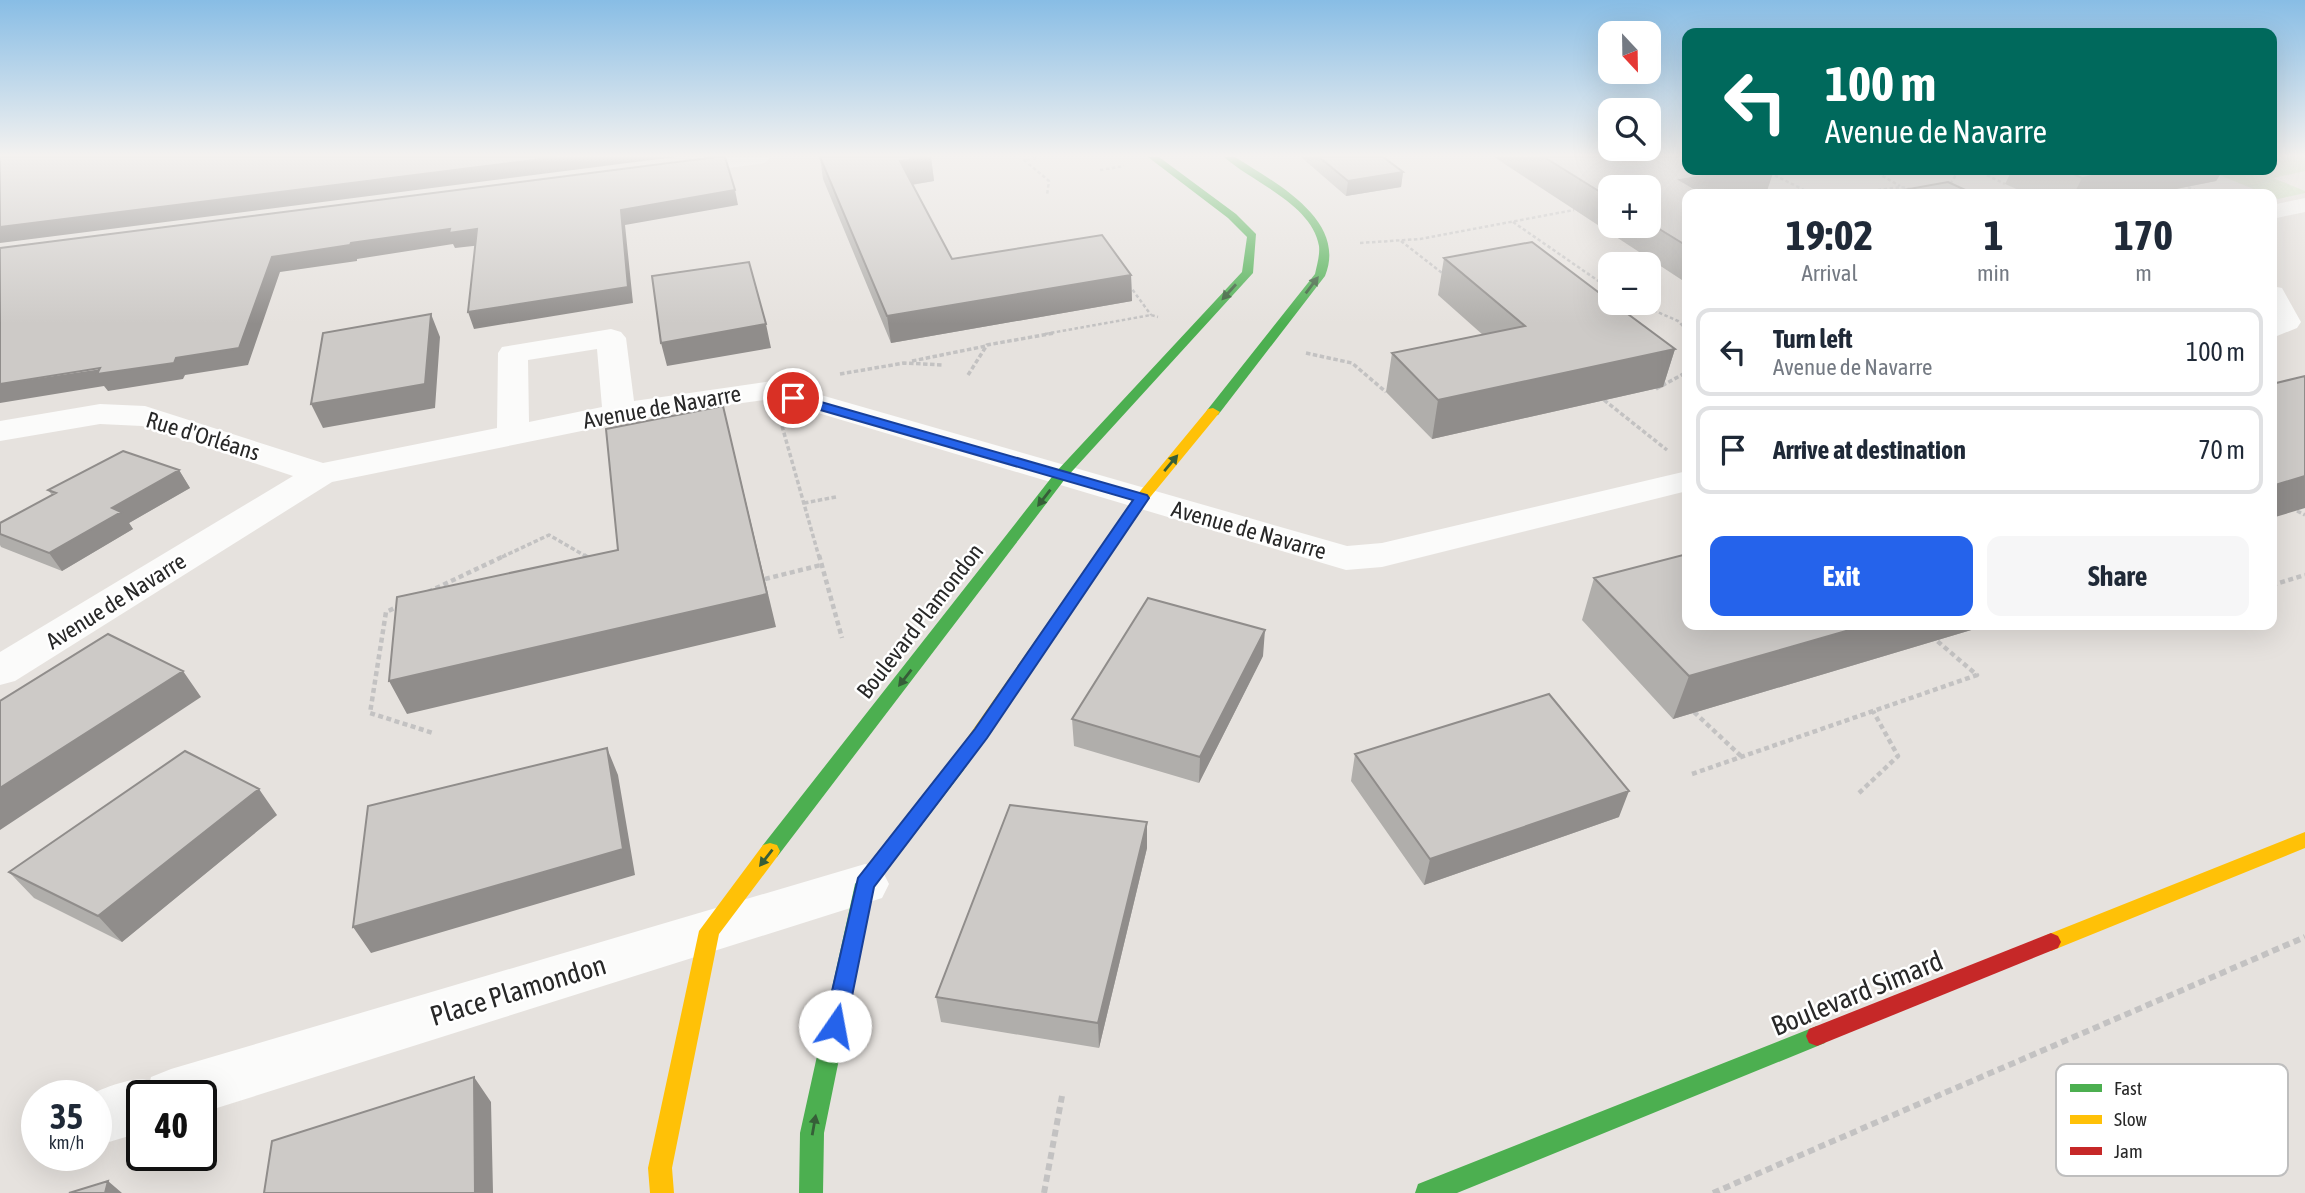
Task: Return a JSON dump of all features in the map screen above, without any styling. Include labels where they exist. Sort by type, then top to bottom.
[{"type":"street","name":"Boulevard Plamondon","points":[[662,1193],[660,1168],[709,931],[1060,476],[1247,273],[1252,236],[1227,213]]},
{"type":"street","points":[[811,1193],[812,1133],[865,884],[981,734],[1142,498],[1268,344],[1321,274],[1324,246],[1311,219],[1304,213]]},
{"type":"street","points":[[2277,303],[2287,322],[2277,327]]},
{"type":"street","points":[[513,434],[513,353],[611,338],[619,413]]},
{"type":"street","name":"Avenue de Navarre","points":[[0,671],[321,474],[619,413],[744,392],[772,390],[1346,558],[1382,555],[1682,469]]},
{"type":"street","name":"Rue d'Orléans","points":[[0,431],[100,414],[145,416],[321,474]]},
{"type":"street","name":"Boulevard Simard","points":[[1427,1193],[2305,840]]},
{"type":"street","name":"Place Plamondon","points":[[217,1082],[865,884]]},
{"type":"path","points":[[1324,246],[1400,241],[1560,213]]},
{"type":"path","points":[[1512,222],[1598,281]]},
{"type":"path","points":[[1400,241],[1453,282]]},
{"type":"path","points":[[1123,289],[1132,289],[1151,316]]},
{"type":"path","points":[[1661,314],[1682,325]]},
{"type":"path","points":[[842,638],[772,390],[804,381],[986,345],[1151,316],[1197,326]]},
{"type":"path","points":[[1268,344],[1352,363],[1386,392]]},
{"type":"path","points":[[968,375],[986,345]]},
{"type":"path","points":[[904,363],[943,365]]},
{"type":"path","points":[[1651,390],[1663,387],[1682,375]]},
{"type":"path","points":[[1616,398],[1604,400],[1682,469]]},
{"type":"path","points":[[804,503],[836,497]]},
{"type":"path","points":[[2297,510],[2305,515]]},
{"type":"path","points":[[424,594],[549,536],[595,562]]},
{"type":"path","points":[[765,579],[821,565]]},
{"type":"path","points":[[2277,583],[2305,575]]},
{"type":"path","points":[[411,600],[386,612],[370,713],[433,733]]},
{"type":"path","points":[[1692,774],[1977,675],[1936,640]]},
{"type":"path","points":[[1859,793],[1898,755],[1873,711]]},
{"type":"path","points":[[1694,712],[1742,757]]},
{"type":"path","points":[[1713,1193],[2305,937]]},
{"type":"path","points":[[1044,1193],[1062,1096]]},
{"type":"building","points":[[0,213],[114,213],[0,227]]},
{"type":"building","points":[[278,213],[621,213],[628,287],[468,312],[477,229],[449,233],[450,229],[351,243],[272,257],[239,348],[176,358],[174,363],[97,374],[100,368],[0,384],[0,248]]},
{"type":"building","points":[[843,213],[927,213],[952,259],[1102,235],[1131,275],[887,316]]},
{"type":"building","points":[[1661,213],[1682,213],[1682,243],[1661,230]]},
{"type":"building","points":[[1532,242],[1598,292],[1598,315],[1629,315],[1675,349],[1438,400],[1392,353],[1525,326],[1444,258]]},
{"type":"building","points":[[749,262],[766,324],[661,343],[652,276]]},
{"type":"building","points":[[431,314],[425,384],[311,404],[323,333]]},
{"type":"building","points":[[2305,376],[2305,476],[2277,484],[2277,383]]},
{"type":"building","points":[[723,406],[767,594],[389,681],[397,597],[618,550],[606,429]]},
{"type":"building","points":[[123,451],[179,470],[112,508],[121,512],[49,553],[0,534],[0,523],[56,493],[48,490]]},
{"type":"building","points":[[1682,555],[1682,630],[1850,630],[1689,676],[1594,578]]},
{"type":"building","points":[[1148,598],[1265,630],[1200,757],[1072,719]]},
{"type":"building","points":[[108,634],[183,671],[0,788],[0,701]]},
{"type":"building","points":[[1549,694],[1629,791],[1430,859],[1355,754]]},
{"type":"building","points":[[607,748],[623,849],[353,927],[368,806]]},
{"type":"building","points":[[185,751],[259,789],[98,916],[9,872]]},
{"type":"building","points":[[1010,805],[1147,822],[1098,1023],[936,997]]},
{"type":"building","points":[[474,1077],[475,1193],[264,1193],[272,1141]]},
{"type":"building","points":[[108,1181],[105,1193],[69,1193]]},
{"type":"traffic: fast","points":[[770,851],[1060,476],[1247,273],[1252,236],[1227,213]]},
{"type":"traffic: fast","points":[[1213,412],[1321,274],[1324,246],[1319,232],[1305,213]]},
{"type":"traffic: fast","points":[[811,1193],[812,1133],[865,884],[957,766]]},
{"type":"traffic: fast","points":[[1427,1193],[1817,1036]]},
{"type":"traffic: slow","points":[[957,766],[1142,498],[1213,412]]},
{"type":"traffic: slow","points":[[2051,942],[2305,840]]},
{"type":"traffic: slow","points":[[662,1193],[660,1168],[709,931],[770,851]]},
{"type":"traffic: jam","points":[[1817,1036],[2051,942]]},
{"type":"route","points":[[793,398],[1142,498],[981,734],[865,884],[835,1026]]}]
